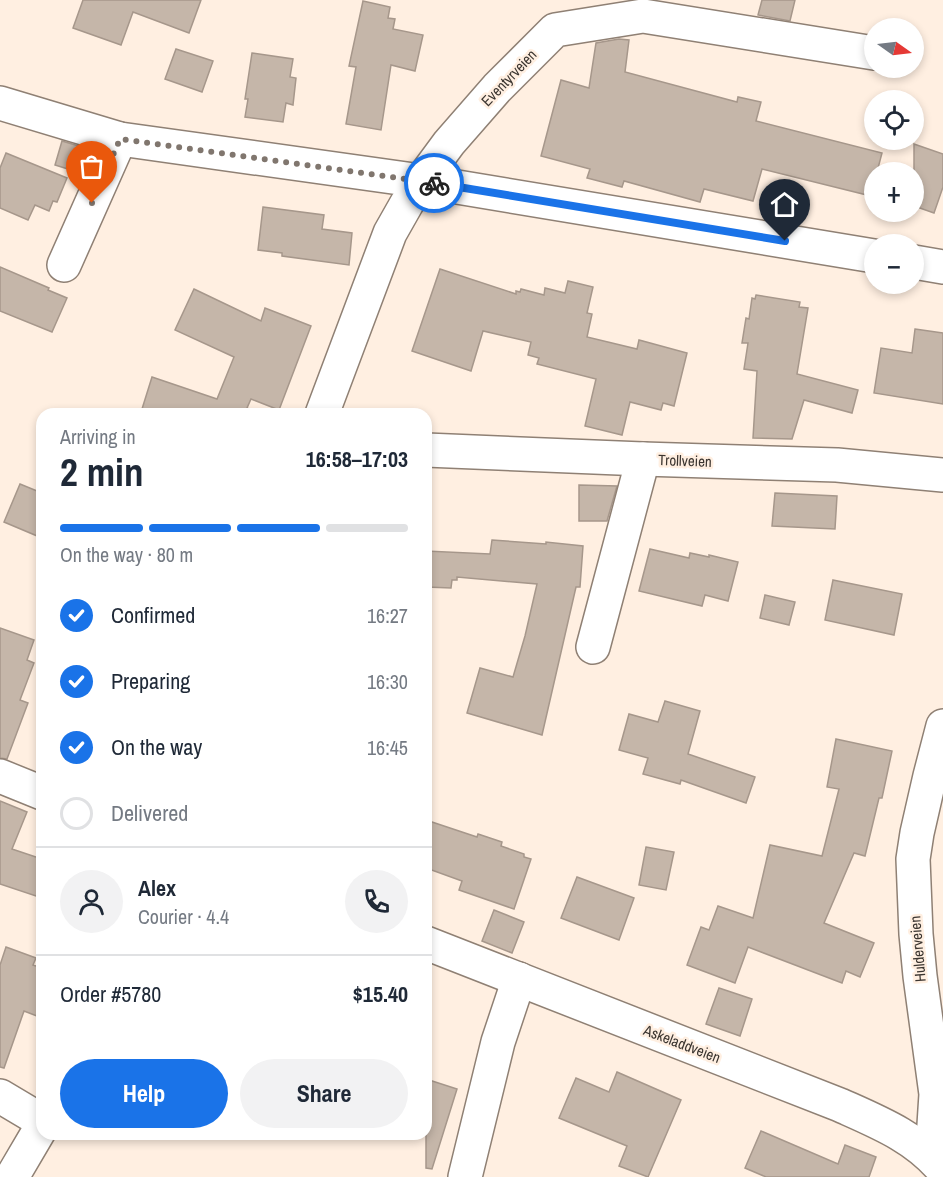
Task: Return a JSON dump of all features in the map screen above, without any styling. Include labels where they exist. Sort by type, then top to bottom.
[{"type":"street","name":"Eventyrveien","points":[[324,408],[390,233],[421,181],[449,142],[497,88],[555,30],[643,16],[864,51]]},
{"type":"street","points":[[0,103],[120,139],[421,181],[864,254]]},
{"type":"street","points":[[64,265],[120,139]]},
{"type":"street","points":[[924,264],[943,267]]},
{"type":"street","name":"Trollveien","points":[[432,450],[837,465],[943,475]]},
{"type":"street","points":[[593,647],[643,459]]},
{"type":"street","name":"Hulderveien","points":[[938,1163],[936,1094],[919,965],[913,859],[927,787],[943,726]]},
{"type":"street","points":[[0,776],[36,791]]},
{"type":"street","name":"Askeladdveien","points":[[432,945],[885,1125],[911,1141],[938,1163]]},
{"type":"street","points":[[465,1177],[498,1042],[519,979]]},
{"type":"street","points":[[0,1096],[36,1117]]},
{"type":"street","points":[[12,1177],[36,1136]]},
{"type":"building","points":[[83,0],[201,0],[189,33],[133,12],[121,45],[73,28]]},
{"type":"building","points":[[762,0],[795,0],[790,21],[758,15]]},
{"type":"building","points":[[363,1],[390,7],[388,18],[395,19],[393,29],[423,35],[415,71],[391,65],[381,130],[346,124],[356,67],[349,66]]},
{"type":"building","points":[[619,39],[629,40],[625,72],[737,102],[738,97],[761,102],[756,121],[882,153],[880,162],[864,162],[864,194],[762,169],[753,201],[704,189],[700,202],[624,181],[622,187],[587,178],[590,169],[541,156],[561,80],[589,88],[596,43]]},
{"type":"building","points":[[176,49],[213,61],[202,92],[165,79]]},
{"type":"building","points":[[252,53],[293,59],[290,77],[296,78],[293,105],[286,103],[283,122],[245,117],[248,99],[245,99]]},
{"type":"building","points":[[62,141],[92,150],[84,174],[55,165]]},
{"type":"building","points":[[924,147],[943,154],[943,187],[934,213],[924,210],[924,162],[914,162],[914,150],[924,150]]},
{"type":"building","points":[[6,153],[67,178],[57,202],[53,201],[49,211],[35,205],[28,220],[0,208],[0,168]]},
{"type":"building","points":[[263,207],[324,215],[322,229],[352,233],[349,265],[282,256],[282,253],[258,250]]},
{"type":"building","points":[[0,267],[67,298],[52,332],[0,311]]},
{"type":"building","points":[[440,269],[516,294],[516,291],[520,292],[521,289],[544,295],[545,288],[565,293],[568,281],[593,287],[587,313],[592,314],[587,337],[637,349],[639,340],[687,353],[674,406],[663,403],[661,410],[630,402],[622,435],[585,426],[596,379],[537,364],[539,358],[528,355],[531,342],[483,331],[471,371],[412,351]]},
{"type":"building","points":[[194,289],[261,321],[265,308],[311,326],[280,408],[251,399],[247,408],[142,408],[152,377],[217,399],[234,357],[175,330]]},
{"type":"building","points":[[756,295],[800,302],[799,307],[808,308],[797,374],[858,390],[852,413],[804,400],[792,439],[753,438],[757,371],[744,369],[748,343],[742,343],[746,318],[749,319],[752,298],[755,299]]},
{"type":"building","points":[[915,329],[943,333],[943,404],[874,393],[881,348],[912,353]]},
{"type":"building","points":[[20,484],[36,491],[36,535],[4,522]]},
{"type":"building","points":[[579,485],[617,486],[607,521],[579,521]]},
{"type":"building","points":[[775,493],[837,496],[835,529],[772,526]]},
{"type":"building","points":[[492,540],[583,546],[580,587],[576,587],[542,735],[467,713],[480,668],[513,677],[537,584],[457,577],[457,580],[452,580],[451,588],[432,587],[432,551],[490,554]]},
{"type":"building","points":[[650,549],[689,558],[690,553],[738,562],[728,601],[705,595],[702,606],[639,591]]},
{"type":"building","points":[[833,580],[902,594],[894,635],[825,620]]},
{"type":"building","points":[[765,595],[795,602],[789,625],[760,618]]},
{"type":"building","points":[[0,628],[34,640],[27,660],[34,663],[20,700],[28,703],[7,759],[0,758]]},
{"type":"building","points":[[665,701],[700,711],[688,754],[755,777],[746,803],[681,780],[680,784],[643,774],[648,758],[619,750],[629,714],[658,722]]},
{"type":"building","points":[[836,739],[892,751],[882,798],[879,798],[865,856],[854,853],[824,923],[874,943],[860,977],[846,971],[842,983],[748,947],[735,983],[687,965],[701,927],[709,930],[718,906],[753,918],[770,845],[822,856],[839,789],[827,787]]},
{"type":"building","points":[[0,801],[27,812],[12,849],[36,857],[36,896],[0,884]]},
{"type":"building","points":[[432,822],[477,837],[478,834],[502,842],[501,846],[524,854],[524,857],[531,859],[514,909],[459,890],[462,881],[432,870]]},
{"type":"building","points":[[646,847],[674,852],[666,890],[639,885]]},
{"type":"building","points":[[577,877],[634,898],[619,940],[561,918]]},
{"type":"building","points":[[494,910],[524,922],[512,953],[482,941]]},
{"type":"building","points":[[6,947],[36,958],[33,965],[36,966],[36,1016],[24,1011],[4,1068],[0,1067],[0,965]]},
{"type":"building","points":[[719,988],[752,999],[740,1036],[706,1024]]},
{"type":"building","points":[[617,1072],[681,1100],[648,1177],[619,1166],[627,1146],[559,1118],[576,1078],[609,1092]]},
{"type":"building","points":[[432,1081],[457,1089],[432,1169],[426,1168],[426,1140],[432,1140]]},
{"type":"building","points":[[761,1131],[838,1164],[845,1145],[876,1157],[869,1177],[766,1177],[745,1168]]},
{"type":"way so far","points":[[92,203],[120,139],[434,183]]},
{"type":"route","points":[[434,183],[785,241]]}]
